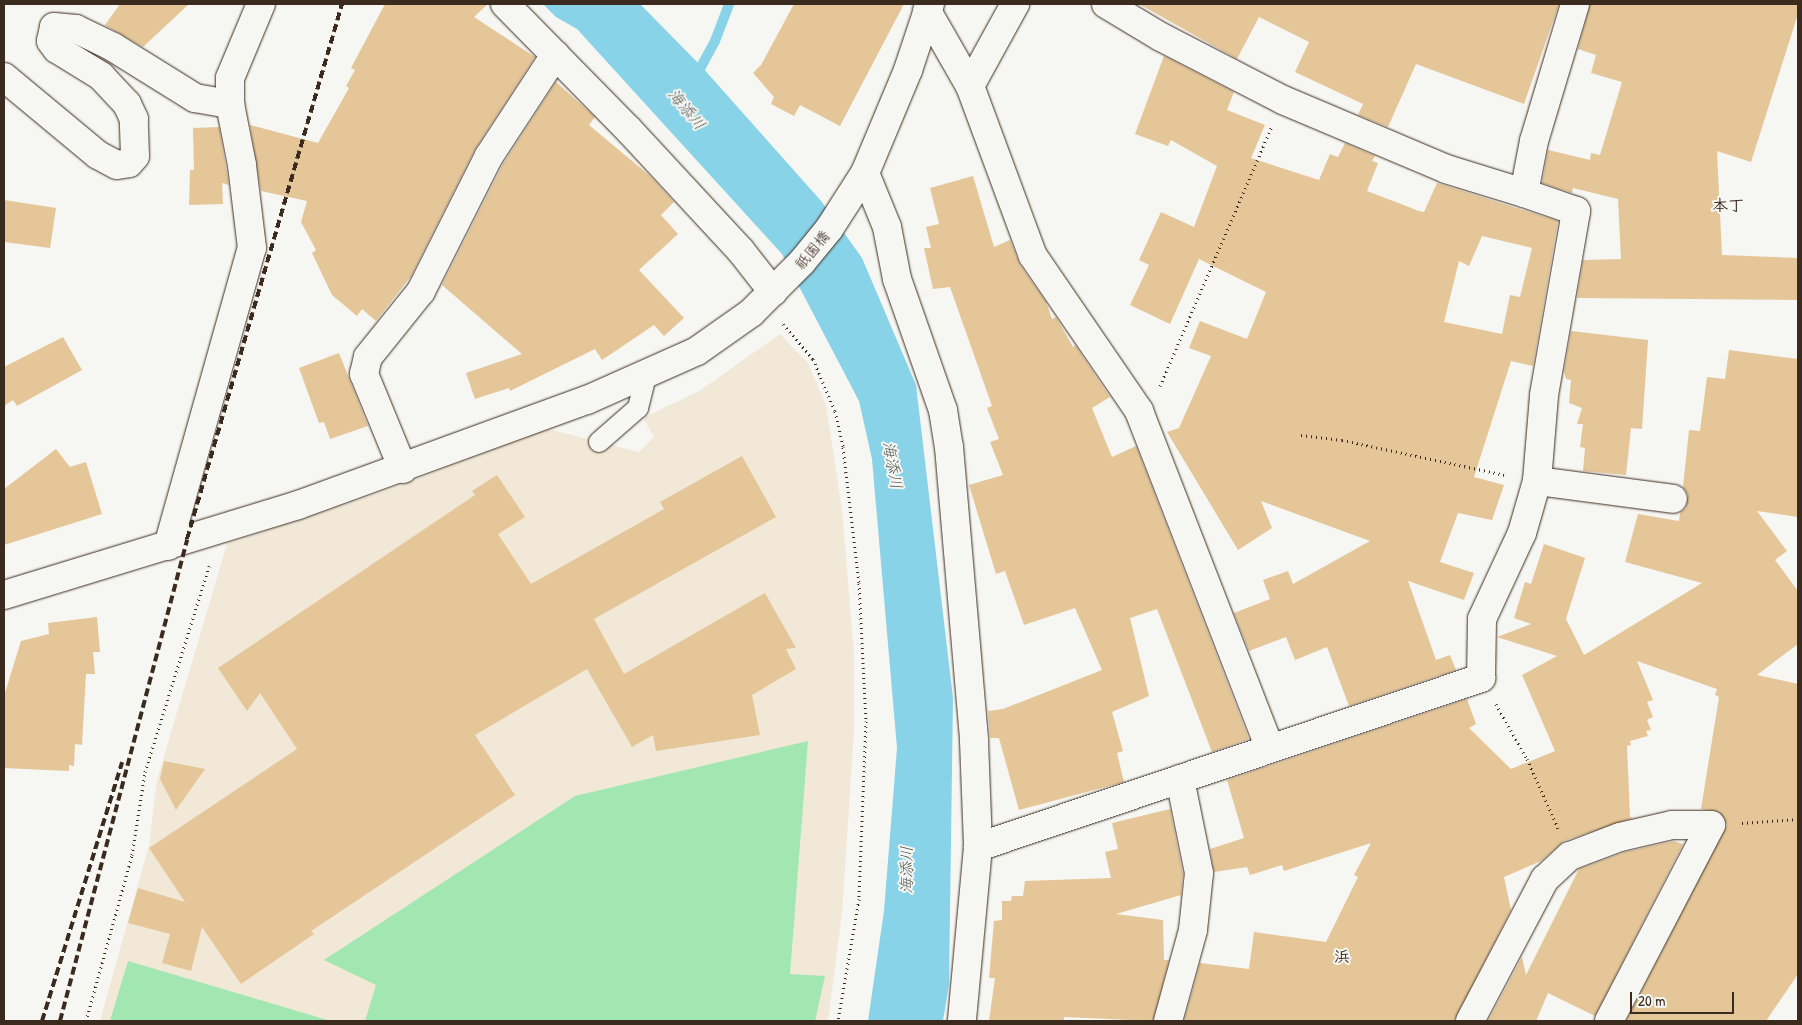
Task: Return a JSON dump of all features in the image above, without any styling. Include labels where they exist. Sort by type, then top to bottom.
[{"type":"street","points":[[168,546],[252,248],[242,165],[230,104],[230,78],[261,4]]},
{"type":"street","points":[[505,4],[728,237],[773,293]]},
{"type":"street","points":[[970,86],[1015,4]]},
{"type":"street","points":[[978,847],[1481,678],[1482,619],[1522,533],[1537,482],[1544,395],[1576,210],[1446,169],[1283,100],[1161,37],[1106,4]]},
{"type":"street","points":[[1524,193],[1534,141],[1575,4]]},
{"type":"street","points":[[929,8],[970,86],[1033,256],[1144,422],[1270,749]]},
{"type":"street","name":"祇園橋","points":[[4,595],[168,546],[403,469],[587,400],[646,376],[696,351],[773,293],[816,246],[840,213],[865,173],[908,70],[929,8]]},
{"type":"street","points":[[4,77],[98,155],[117,165],[129,163],[135,156],[134,119],[127,104],[101,76],[57,49],[51,41],[54,27],[76,29],[113,47],[195,98],[230,104]]},
{"type":"street","points":[[403,469],[364,374],[368,357],[421,291],[489,156],[555,55]]},
{"type":"street","points":[[865,173],[886,227],[897,279],[943,410],[972,722],[978,847],[962,1021]]},
{"type":"street","points":[[1537,482],[1673,499]]},
{"type":"street","points":[[1168,1021],[1193,930],[1199,873],[1180,779]]},
{"type":"street","points":[[1470,1021],[1545,879],[1570,856],[1620,837],[1672,825],[1711,825],[1609,1021]]},
{"type":"lane","points":[[599,442],[638,408],[646,376]]},
{"type":"path","points":[[1144,422],[1283,100]]},
{"type":"path","points":[[773,293],[814,359],[835,411],[843,447],[859,582],[866,721],[859,899],[838,1021]]},
{"type":"path","points":[[1301,435],[1342,440],[1537,482]]},
{"type":"path","points":[[86,1021],[132,855],[146,772],[220,529]]},
{"type":"path","points":[[1481,678],[1527,759],[1570,856]]},
{"type":"path","points":[[1711,825],[1798,819]]},
{"type":"shaded area","points":[[780,334],[808,363],[826,405],[842,509],[854,653],[854,730],[842,913],[828,1021],[100,1021],[149,845],[157,780],[227,544],[385,491],[548,429],[639,452],[654,437],[643,418],[701,390]]},
{"type":"green space","points":[[808,741],[790,974],[825,976],[815,1021],[365,1021],[376,985],[324,960],[575,796]]},
{"type":"green space","points":[[128,961],[331,1021],[110,1021]]},
{"type":"water","name":"海添川","points":[[543,4],[640,4],[702,67],[822,202],[862,258],[916,385],[953,698],[949,984],[943,1021],[868,1021],[884,911],[897,748],[872,459],[859,401],[782,254],[577,29],[556,17]]},
{"type":"building","points":[[120,4],[189,4],[143,47],[105,25]]},
{"type":"building","points":[[385,4],[488,4],[474,17],[535,57],[475,149],[411,276],[376,321],[362,309],[357,316],[332,295],[312,253],[316,250],[301,222],[307,201],[261,191],[250,125],[318,143],[349,88],[346,86],[355,70],[351,68]]},
{"type":"building","points":[[794,4],[904,4],[840,126],[800,105],[794,116],[771,104],[774,97],[753,73],[761,65]]},
{"type":"building","points":[[1139,4],[1559,4],[1524,104],[1416,64],[1388,127],[1358,115],[1363,104],[1295,72],[1309,42],[1259,17],[1237,59]]},
{"type":"building","points":[[1590,4],[1798,4],[1798,14],[1751,162],[1717,151],[1722,255],[1798,258],[1798,300],[1577,298],[1583,260],[1621,259],[1618,199],[1573,188],[1572,193],[1542,183],[1548,150],[1590,160],[1591,153],[1600,155],[1622,82],[1591,73],[1596,55],[1578,49]]},
{"type":"building","points":[[1164,56],[1234,92],[1227,110],[1265,125],[1251,158],[1319,180],[1330,154],[1338,157],[1345,143],[1375,156],[1372,161],[1378,163],[1367,191],[1419,211],[1424,212],[1437,183],[1558,221],[1533,366],[1511,361],[1474,477],[1504,485],[1492,520],[1458,513],[1440,562],[1474,573],[1464,600],[1408,581],[1436,660],[1450,655],[1456,670],[1349,706],[1327,647],[1295,660],[1286,637],[1249,651],[1234,613],[1270,599],[1263,580],[1288,571],[1293,584],[1370,541],[1261,501],[1272,528],[1238,550],[1167,432],[1179,428],[1211,356],[1189,348],[1200,321],[1247,339],[1266,292],[1199,259],[1170,324],[1130,305],[1149,265],[1139,260],[1161,212],[1194,227],[1217,166],[1171,140],[1168,146],[1135,134]],"holes":[[[1482,236],[1532,248],[1520,297],[1510,295],[1502,334],[1444,322],[1459,261],[1469,266]]]},
{"type":"building","points":[[556,82],[595,117],[589,125],[650,176],[674,202],[661,215],[678,234],[639,270],[684,318],[664,336],[654,325],[602,360],[595,349],[510,391],[509,388],[475,399],[466,373],[522,354],[442,285],[503,164]]},
{"type":"building","points":[[219,127],[229,185],[222,183],[223,204],[189,205],[190,170],[194,170],[193,128]]},
{"type":"building","points":[[973,176],[994,247],[1010,240],[1020,265],[1046,302],[1052,319],[1056,317],[1073,347],[1075,345],[1110,397],[1092,408],[1112,457],[1136,446],[1249,739],[1212,752],[1157,609],[1130,618],[1149,696],[1112,712],[1123,751],[1117,753],[1124,782],[1019,810],[999,738],[990,738],[988,711],[1003,709],[1102,670],[1075,608],[1024,625],[1005,571],[996,574],[969,485],[1003,475],[990,442],[999,439],[987,408],[992,406],[950,287],[933,289],[924,248],[931,248],[926,227],[939,224],[930,188]]},
{"type":"building","points":[[4,200],[56,208],[50,248],[4,242]]},
{"type":"building","points":[[1571,331],[1648,340],[1642,429],[1631,428],[1626,475],[1583,471],[1585,448],[1580,447],[1583,424],[1577,424],[1582,408],[1569,403],[1571,380],[1566,379],[1564,372]]},
{"type":"building","points":[[63,337],[82,370],[17,406],[13,400],[4,406],[4,367]]},
{"type":"building","points":[[1729,350],[1798,359],[1798,517],[1757,511],[1787,551],[1775,560],[1798,591],[1798,644],[1757,675],[1798,684],[1798,974],[1766,1021],[1626,1021],[1727,825],[1719,812],[1701,809],[1719,697],[1715,695],[1717,689],[1637,661],[1653,700],[1647,702],[1653,717],[1647,720],[1651,730],[1646,731],[1648,736],[1630,741],[1631,745],[1627,746],[1630,817],[1633,818],[1564,841],[1541,861],[1504,877],[1511,910],[1454,1021],[1184,1021],[1200,963],[1249,969],[1254,932],[1326,942],[1358,877],[1354,875],[1371,843],[1284,871],[1282,865],[1250,875],[1247,867],[1214,872],[1210,849],[1244,838],[1227,780],[1467,699],[1476,724],[1469,728],[1511,769],[1555,751],[1522,675],[1557,656],[1497,637],[1531,624],[1514,618],[1525,582],[1531,584],[1544,544],[1585,558],[1566,619],[1584,655],[1702,583],[1625,562],[1638,514],[1679,521],[1680,513],[1686,508],[1688,494],[1683,487],[1689,430],[1700,431],[1707,377],[1725,379]]},
{"type":"building","points":[[339,353],[368,426],[330,439],[324,422],[319,423],[299,368]]},
{"type":"building","points":[[56,449],[70,467],[86,462],[102,514],[4,545],[4,489]]},
{"type":"building","points":[[742,456],[776,517],[594,619],[624,674],[765,593],[796,648],[786,649],[796,669],[752,695],[760,735],[656,751],[653,735],[632,747],[587,669],[475,735],[515,795],[311,931],[314,934],[241,984],[202,927],[191,971],[162,963],[170,934],[128,923],[138,888],[185,902],[149,848],[297,749],[260,693],[247,711],[218,668],[475,495],[472,491],[497,475],[525,517],[498,534],[531,584],[664,509],[660,502]]},
{"type":"building","points":[[97,617],[100,652],[93,652],[95,674],[86,674],[82,745],[75,744],[74,766],[69,765],[69,771],[4,768],[4,696],[21,641],[49,634],[48,623]]},
{"type":"building","points":[[164,761],[205,769],[176,810],[160,779]]},
{"type":"building","points":[[1170,809],[1183,874],[1181,895],[1116,914],[1163,920],[1164,960],[1169,960],[1153,1021],[1064,1017],[1064,1021],[989,1021],[995,978],[989,978],[994,921],[1002,920],[1002,901],[1011,901],[1012,896],[1023,896],[1025,881],[1111,878],[1105,852],[1118,849],[1112,823]]},
{"type":"building","points":[[1674,841],[1683,844],[1595,1016],[1548,993],[1536,1021],[1488,1021],[1522,957],[1526,975],[1579,869],[1625,852]]},
{"type":"waterway","points":[[695,78],[715,41],[729,4]]},
{"type":"railway","points":[[60,1021],[187,539],[342,4]]},
{"type":"railway","points":[[42,1021],[122,762]]},
{"type":"district","name":"本丁","points":[[1728,205]]},
{"type":"district","name":"浜","points":[[1342,956]]}]
